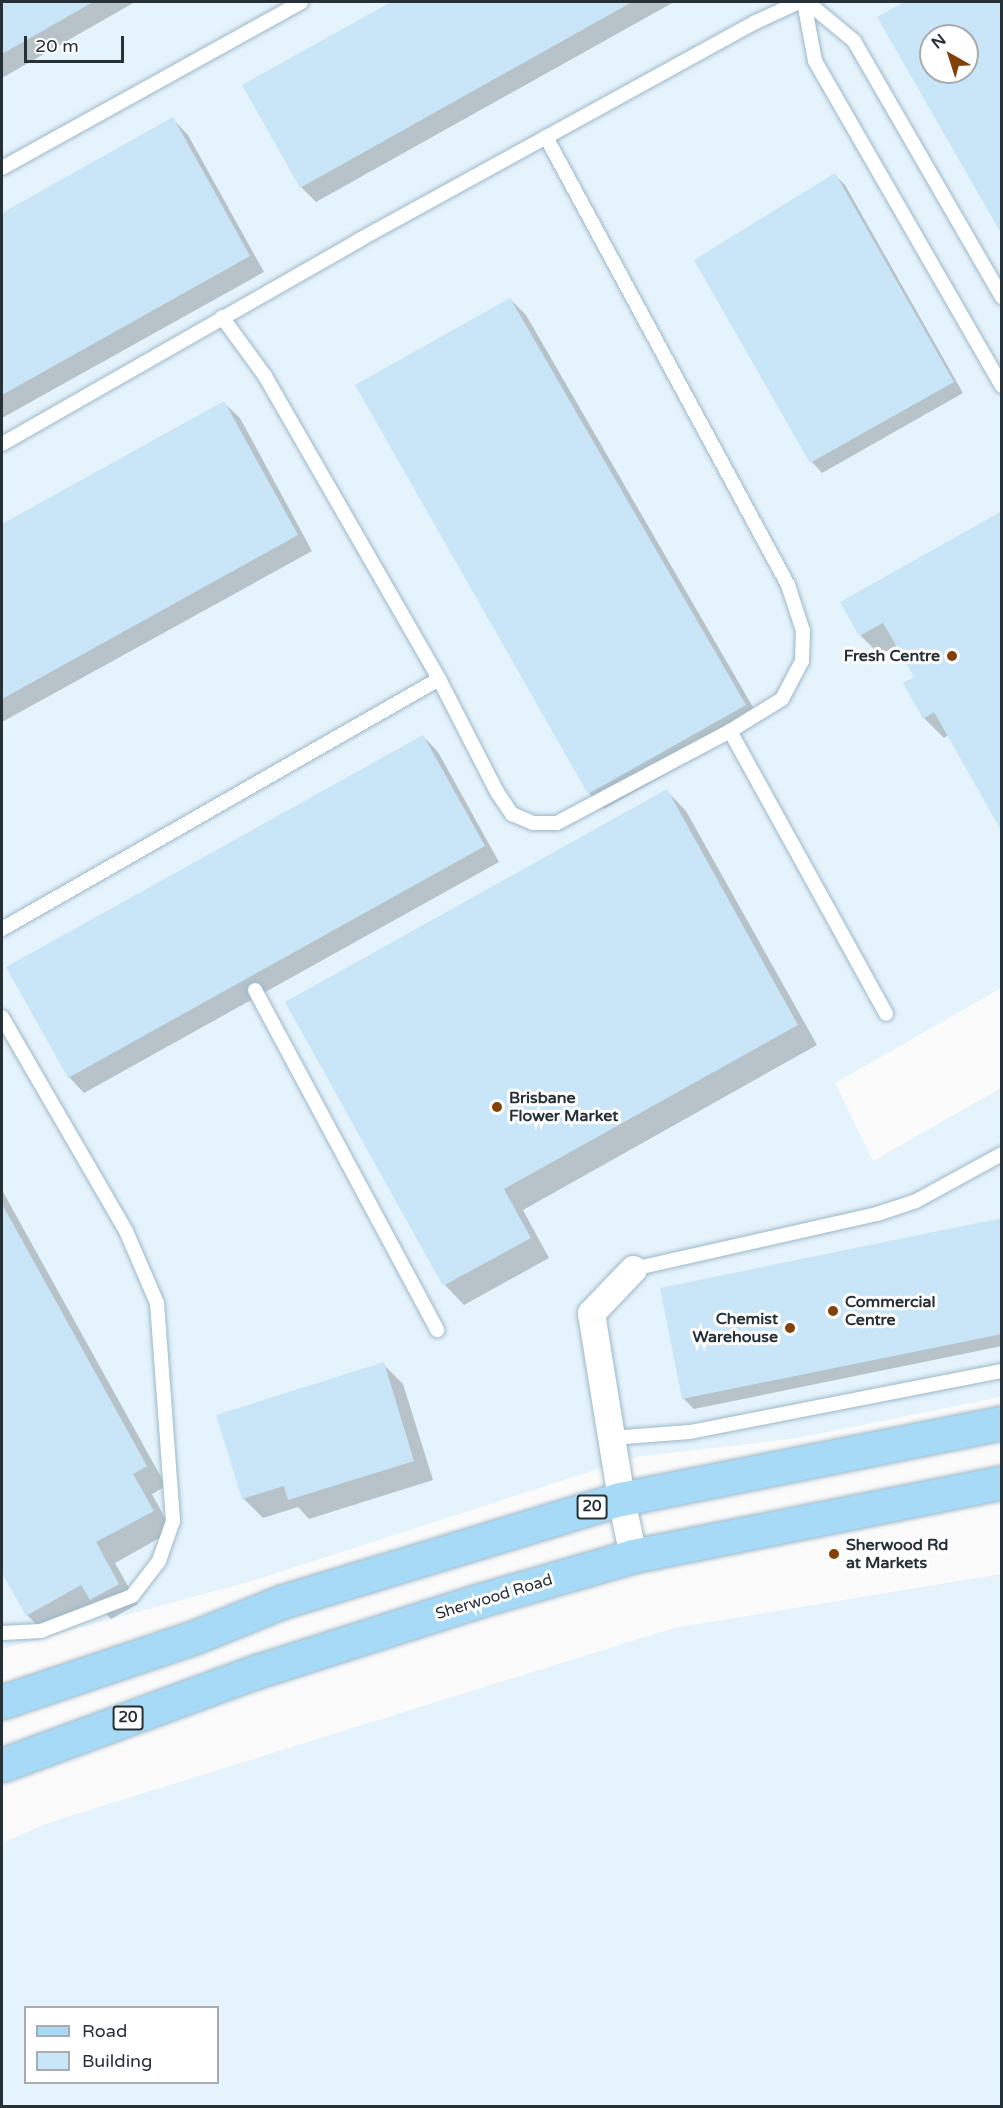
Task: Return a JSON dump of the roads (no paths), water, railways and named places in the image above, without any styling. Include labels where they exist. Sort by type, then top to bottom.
[{"type":"main road","name":"20","points":[[2,1702],[195,1637],[281,1602],[621,1499],[1002,1423]]},
{"type":"main road","name":"Sherwood Road","points":[[2,1765],[255,1672],[481,1600],[633,1556],[1002,1482]]},
{"type":"street","points":[[633,1269],[591,1313],[621,1499],[633,1556]]},
{"type":"lane","points":[[2,168],[301,2]]},
{"type":"lane","points":[[2,444],[164,353],[222,317],[546,137],[756,22],[799,2]]},
{"type":"lane","points":[[806,2],[854,41],[1002,297]]},
{"type":"lane","points":[[806,2],[815,62],[1002,386]]},
{"type":"lane","points":[[222,317],[265,376],[439,679],[497,792],[512,814],[533,823],[557,823],[730,731],[782,699],[802,661],[803,631],[788,585],[546,137]]},
{"type":"lane","points":[[2,929],[439,679]]},
{"type":"lane","points":[[730,731],[886,1014]]},
{"type":"lane","points":[[255,990],[437,1330]]},
{"type":"lane","points":[[2,1017],[126,1231],[157,1304],[173,1521],[159,1561],[132,1596],[41,1631],[2,1633]]},
{"type":"lane","points":[[633,1269],[877,1214],[916,1201],[1002,1154]]},
{"type":"lane","points":[[611,1438],[690,1432],[1002,1371]]},
{"type":"place","name":"Fresh Centre","points":[[952,656]]},
{"type":"place","name":"Brisbane Flower Market","points":[[497,1107]]},
{"type":"place","name":"Commercial Centre","points":[[833,1311]]},
{"type":"place","name":"Chemist Warehouse","points":[[790,1328]]},
{"type":"place","name":"Sherwood Rd at Markets","points":[[834,1554]]}]
